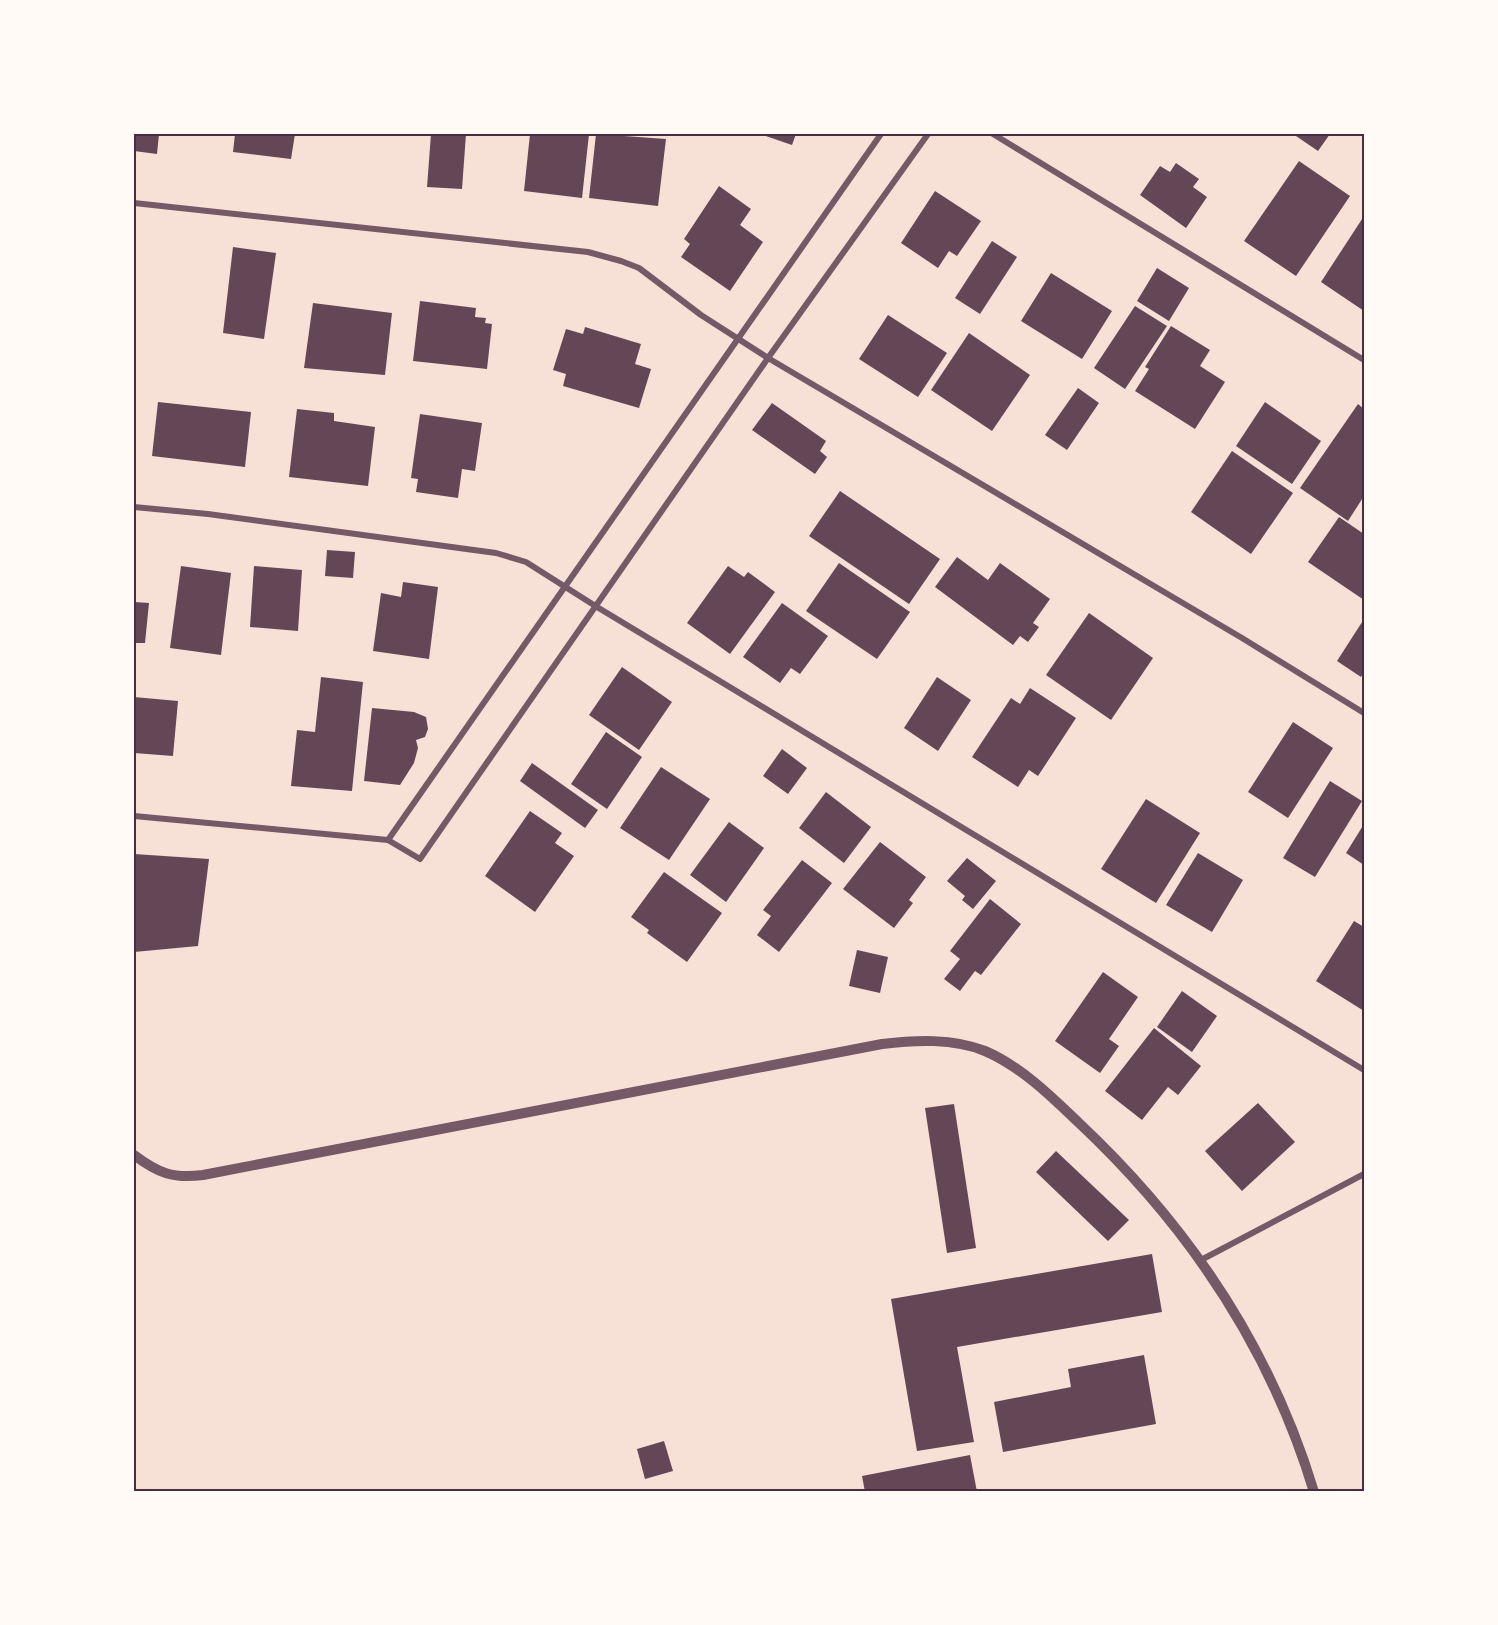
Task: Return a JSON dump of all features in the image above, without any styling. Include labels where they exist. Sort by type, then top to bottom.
[{"type":"street","points":[[388,840],[881,134]]},
{"type":"street","points":[[134,816],[388,840],[420,859],[768,358],[928,134]]},
{"type":"street","points":[[993,134],[1365,360]]},
{"type":"street","points":[[134,203],[588,252],[639,268],[701,315],[768,358],[1365,713]]},
{"type":"street","points":[[134,507],[220,516],[504,555],[526,562],[1365,1070]]},
{"type":"street","points":[[134,1155],[162,1172],[182,1178],[882,1044],[908,1041],[952,1043],[984,1051],[1010,1064],[1065,1109],[1135,1177],[1168,1215],[1202,1260],[1242,1325],[1284,1405],[1314,1491]]},
{"type":"street","points":[[1202,1260],[1365,1174]]},
{"type":"building","points":[[134,134],[159,134],[157,154],[134,151]]},
{"type":"building","points":[[235,134],[295,134],[291,159],[233,152]]},
{"type":"building","points":[[431,134],[466,134],[462,189],[427,187]]},
{"type":"building","points":[[530,134],[589,134],[582,198],[524,191]]},
{"type":"building","points":[[596,134],[666,139],[658,206],[589,198]]},
{"type":"building","points":[[760,134],[796,134],[792,145]]},
{"type":"building","points":[[1293,134],[1330,134],[1318,151]]},
{"type":"building","points":[[1299,161],[1350,196],[1296,276],[1244,241]]},
{"type":"building","points":[[1176,163],[1199,179],[1193,187],[1207,197],[1186,228],[1140,195],[1160,166],[1170,172]]},
{"type":"building","points":[[719,186],[751,209],[740,225],[763,242],[730,291],[681,257],[690,244],[684,239]]},
{"type":"building","points":[[935,191],[981,221],[957,256],[949,251],[938,268],[901,243]]},
{"type":"building","points":[[1364,216],[1364,311],[1321,282]]},
{"type":"building","points":[[992,241],[1017,257],[980,314],[955,298]]},
{"type":"building","points":[[233,247],[276,253],[264,339],[223,333]]},
{"type":"building","points":[[1157,268],[1189,288],[1169,321],[1137,301]]},
{"type":"building","points":[[1051,273],[1112,311],[1082,359],[1021,321]]},
{"type":"building","points":[[420,301],[476,308],[475,317],[486,318],[485,323],[492,324],[487,369],[413,361]]},
{"type":"building","points":[[313,303],[392,313],[385,375],[304,368]]},
{"type":"building","points":[[1135,306],[1167,326],[1125,389],[1094,368]]},
{"type":"building","points":[[888,315],[947,353],[918,397],[859,359]]},
{"type":"building","points":[[1171,326],[1210,350],[1200,366],[1225,382],[1195,429],[1135,391],[1149,369],[1145,367]]},
{"type":"building","points":[[585,327],[641,344],[635,364],[651,369],[639,408],[563,386],[566,374],[553,370],[566,329],[583,334]]},
{"type":"building","points":[[969,333],[1030,375],[992,431],[931,390]]},
{"type":"building","points":[[1078,388],[1099,403],[1067,450],[1045,435]]},
{"type":"building","points":[[158,402],[251,412],[245,467],[152,456]]},
{"type":"building","points":[[1265,402],[1321,441],[1292,484],[1236,446]]},
{"type":"building","points":[[772,403],[826,441],[820,451],[827,457],[815,474],[752,430]]},
{"type":"building","points":[[1358,404],[1364,409],[1364,496],[1348,521],[1300,488]]},
{"type":"building","points":[[297,409],[334,413],[334,421],[375,427],[368,486],[289,477]]},
{"type":"building","points":[[420,414],[482,423],[475,471],[462,469],[458,498],[416,492],[418,479],[411,478]]},
{"type":"building","points":[[1232,451],[1293,493],[1251,554],[1191,512]]},
{"type":"building","points":[[840,491],[940,559],[909,604],[809,536]]},
{"type":"building","points":[[1339,517],[1364,534],[1364,600],[1308,562]]},
{"type":"building","points":[[327,550],[355,552],[353,578],[325,576]]},
{"type":"building","points":[[957,557],[988,580],[1000,563],[1050,599],[1033,623],[1039,627],[1028,642],[1020,636],[1013,645],[935,587]]},
{"type":"building","points":[[839,563],[910,612],[877,659],[806,611]]},
{"type":"building","points":[[181,566],[231,573],[221,655],[170,648]]},
{"type":"building","points":[[254,566],[302,570],[298,631],[250,627]]},
{"type":"building","points":[[728,566],[744,577],[748,572],[775,592],[730,654],[687,623]]},
{"type":"building","points":[[403,582],[438,587],[429,659],[373,651],[381,593],[401,597]]},
{"type":"building","points":[[134,602],[149,603],[145,643],[134,643]]},
{"type":"building","points":[[782,603],[828,636],[800,674],[791,668],[780,683],[743,657]]},
{"type":"building","points":[[1089,613],[1153,658],[1111,720],[1046,675]]},
{"type":"building","points":[[1364,619],[1364,671],[1361,677],[1337,661]]},
{"type":"building","points":[[622,667],[672,702],[639,750],[589,715]]},
{"type":"building","points":[[321,677],[363,682],[352,791],[291,786],[297,730],[315,732]]},
{"type":"building","points":[[937,677],[971,700],[938,751],[904,728]]},
{"type":"building","points":[[1030,688],[1076,718],[1038,776],[1029,770],[1018,787],[972,757],[1011,698],[1020,704]]},
{"type":"building","points":[[134,697],[178,701],[173,756],[134,753]]},
{"type":"building","points":[[372,708],[414,712],[426,717],[428,729],[425,737],[416,740],[418,748],[414,763],[400,785],[364,781]]},
{"type":"building","points":[[1293,722],[1333,748],[1288,818],[1248,792]]},
{"type":"building","points":[[606,732],[642,757],[607,809],[571,784]]},
{"type":"building","points":[[782,749],[807,768],[788,794],[763,776]]},
{"type":"building","points":[[532,763],[598,810],[585,828],[520,781]]},
{"type":"building","points":[[661,767],[710,799],[669,860],[620,828]]},
{"type":"building","points":[[1330,781],[1362,801],[1315,877],[1283,858]]},
{"type":"building","points":[[826,792],[871,827],[844,863],[799,828]]},
{"type":"building","points":[[1146,799],[1200,833],[1156,903],[1101,869]]},
{"type":"building","points":[[530,811],[562,833],[555,843],[574,856],[535,912],[485,876]]},
{"type":"building","points":[[729,822],[764,848],[726,902],[690,875]]},
{"type":"building","points":[[1364,824],[1364,865],[1346,853]]},
{"type":"building","points":[[880,842],[926,877],[909,900],[913,903],[894,928],[843,889]]},
{"type":"building","points":[[1198,853],[1243,880],[1212,932],[1166,905]]},
{"type":"building","points":[[134,854],[209,859],[198,946],[134,952]]},
{"type":"building","points":[[967,858],[996,881],[973,909],[962,900],[965,896],[947,881]]},
{"type":"building","points":[[802,860],[832,883],[779,952],[757,935],[771,916],[763,910]]},
{"type":"building","points":[[664,872],[722,913],[687,962],[647,933],[649,930],[631,917]]},
{"type":"building","points":[[990,899],[1021,924],[981,975],[975,971],[960,991],[944,979],[960,959],[950,951]]},
{"type":"building","points":[[1354,921],[1364,927],[1364,1011],[1316,981]]},
{"type":"building","points":[[857,950],[888,957],[880,993],[849,986]]},
{"type":"building","points":[[1103,972],[1138,997],[1109,1039],[1119,1046],[1100,1073],[1055,1041]]},
{"type":"building","points":[[1182,991],[1217,1016],[1192,1052],[1157,1027]]},
{"type":"building","points":[[1154,1028],[1201,1066],[1178,1095],[1168,1087],[1142,1120],[1105,1091]]},
{"type":"building","points":[[1258,1103],[1295,1142],[1242,1191],[1205,1151]]},
{"type":"building","points":[[954,1104],[976,1248],[947,1253],[925,1108]]},
{"type":"building","points":[[1056,1151],[1129,1220],[1108,1241],[1036,1172]]},
{"type":"building","points":[[1152,1254],[1162,1312],[957,1347],[974,1442],[917,1451],[891,1299]]},
{"type":"building","points":[[1144,1355],[1156,1424],[1003,1452],[994,1402],[1071,1387],[1068,1369]]},
{"type":"building","points":[[664,1441],[673,1471],[645,1479],[637,1449]]},
{"type":"building","points":[[970,1455],[977,1492],[865,1492],[862,1476]]}]
